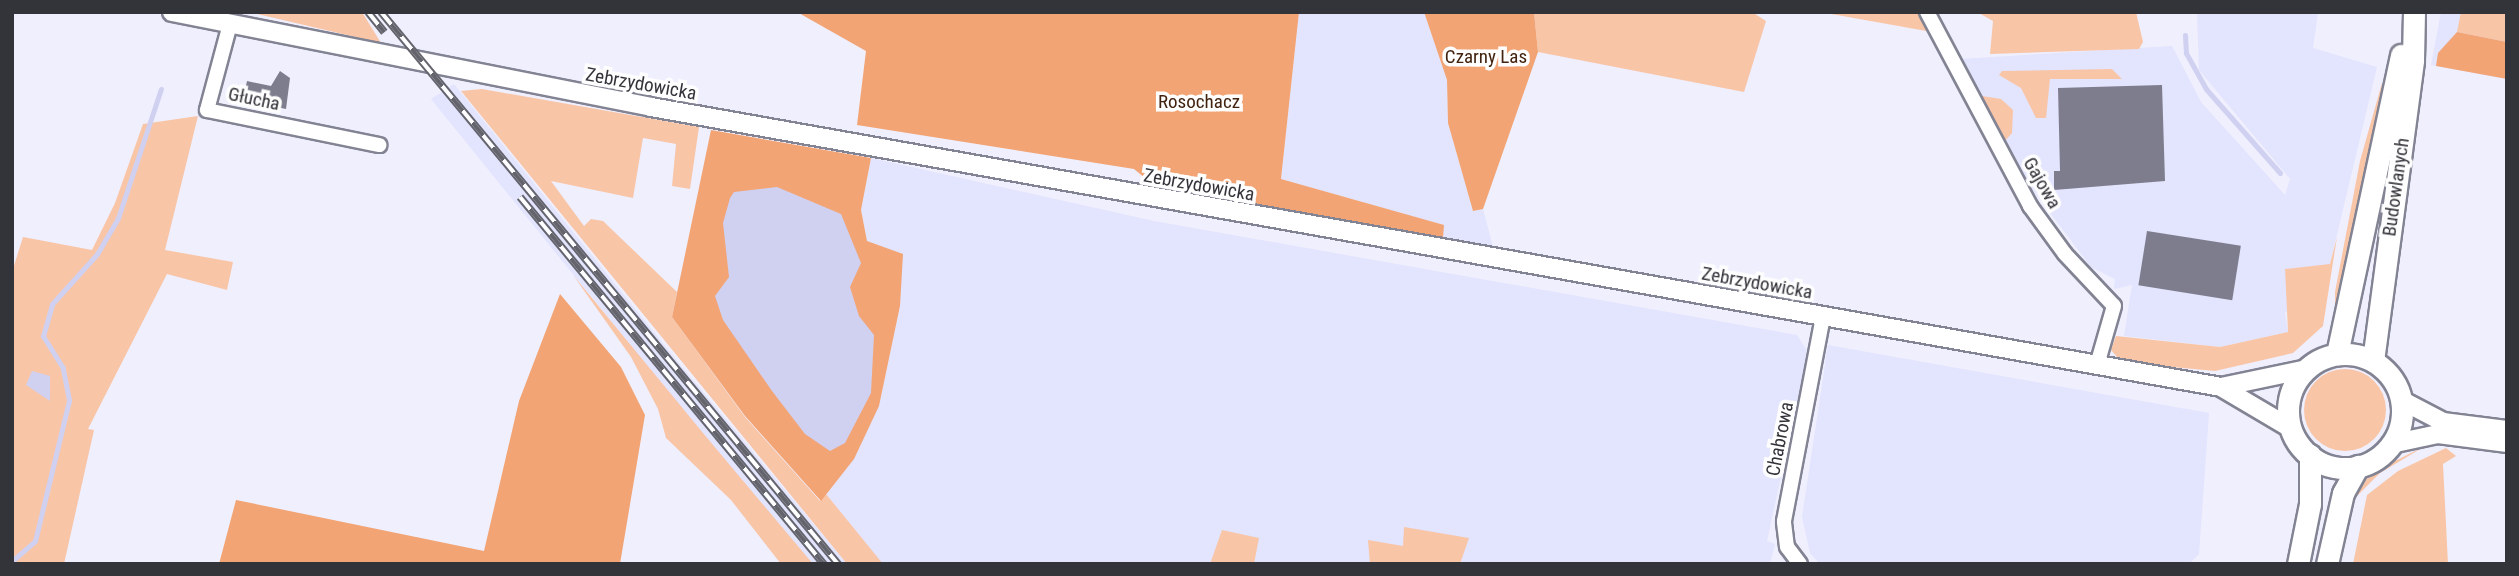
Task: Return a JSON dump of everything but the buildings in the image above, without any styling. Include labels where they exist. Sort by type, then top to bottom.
[{"type":"main road","name":"Budowlanych","points":[[2337,355],[2373,166],[2413,12]]},
{"type":"main road","name":"Budowlanych","points":[[2373,361],[2413,61],[2413,12]]},
{"type":"main road","points":[[2327,564],[2343,493],[2358,466],[2391,444],[2401,420],[2401,400],[2390,376],[2373,361],[2337,355],[2307,369],[2292,392],[2292,429],[2311,455],[2330,465],[2358,466]]},
{"type":"main road","points":[[2298,564],[2311,494],[2311,455]]},
{"type":"street","name":"Zebrzydowicka","points":[[172,12],[651,107],[2221,387],[2292,429]]},
{"type":"street","name":"Gajowa","points":[[1927,12],[2031,206],[2064,254],[2114,306],[2097,365]]},
{"type":"street","name":"Głucha","points":[[230,24],[207,110],[379,145]]},
{"type":"street","name":"Chabrowa","points":[[1801,564],[1787,547],[1784,521],[1823,316]]},
{"type":"street","name":"Zebrzydowicka","points":[[2221,387],[2307,369]]},
{"type":"street","points":[[2401,400],[2443,422],[2507,430]]},
{"type":"street","points":[[2391,444],[2438,434],[2507,443]]},
{"type":"shaded area","points":[[249,12],[362,12],[381,43]]},
{"type":"shaded area","points":[[1424,12],[1447,80],[1448,123],[1473,211],[1483,209],[1493,247],[1443,238],[1443,225],[1281,179],[1299,13]]},
{"type":"shaded area","points":[[1534,12],[1752,12],[1766,21],[1744,92],[1538,52]]},
{"type":"shaded area","points":[[1820,12],[1922,12],[1932,32]]},
{"type":"shaded area","points":[[1977,12],[2136,12],[2143,42],[2139,49],[1990,54],[1993,21]]},
{"type":"shaded area","points":[[2197,12],[2318,12],[2313,48],[2377,67],[2330,264],[2285,313],[2288,332],[2220,347],[2124,336],[2132,285],[2114,289],[2115,279],[2091,267],[2035,193],[1960,59],[2172,46],[2201,102],[2285,195],[2290,179],[2199,70]]},
{"type":"shaded area","points":[[2441,12],[2507,12],[2507,79],[2431,65]]},
{"type":"shaded area","points":[[2461,12],[2507,12],[2507,42],[2457,32]]},
{"type":"shaded area","points":[[2112,69],[2122,79],[2050,79],[2046,118],[2036,118],[2021,88],[1999,75],[2002,71]]},
{"type":"shaded area","points":[[2382,83],[2384,94],[2335,321],[2335,292],[2360,161]]},
{"type":"shaded area","points":[[454,84],[678,362],[847,564],[810,564],[773,521],[431,99]]},
{"type":"shaded area","points":[[482,89],[699,127],[690,189],[672,186],[676,144],[643,138],[633,198],[551,181],[584,226],[591,219],[603,221],[677,292],[672,317],[745,417],[820,501],[826,494],[883,564],[847,564],[461,91]]},
{"type":"shaded area","points":[[1982,96],[2001,99],[2013,110],[2012,133],[2005,141]]},
{"type":"shaded area","points":[[198,116],[165,250],[233,262],[227,290],[167,274],[88,429],[94,430],[64,564],[12,564],[12,272],[23,237],[92,250],[115,203],[143,124]]},
{"type":"shaded area","points":[[871,158],[1154,221],[1797,335],[1806,349],[1805,366],[1767,541],[1775,544],[1770,564],[882,564],[826,494],[879,406],[900,306],[867,241],[861,210]]},
{"type":"shaded area","points":[[777,187],[841,214],[861,263],[850,287],[859,316],[874,335],[871,393],[845,443],[830,451],[805,434],[772,391],[723,320],[715,296],[729,277],[723,223],[730,198],[734,192]]},
{"type":"shaded area","points":[[2337,237],[2323,326],[2293,353],[2215,371],[2151,365],[2117,357],[2111,350],[2116,336],[2220,347],[2288,332],[2285,269],[2330,264]]},
{"type":"shaded area","points":[[573,275],[813,564],[781,564],[731,500],[666,438],[658,409],[631,357]]},
{"type":"shaded area","points":[[1828,345],[2209,413],[2199,554],[2189,564],[1820,564],[1810,553],[1802,517]]},
{"type":"shaded area","points":[[2337,369],[2353,369],[2368,376],[2379,387],[2386,402],[2383,426],[2374,439],[2353,451],[2337,451],[2322,444],[2311,433],[2304,418],[2304,402],[2311,387],[2322,376]]},
{"type":"shaded area","points":[[32,371],[50,376],[50,401],[26,385]]},
{"type":"shaded area","points":[[2427,445],[2380,473],[2351,502],[2371,473]]},
{"type":"shaded area","points":[[2446,448],[2456,456],[2443,464],[2448,564],[2353,564],[2367,495],[2398,471]]},
{"type":"shaded area","points":[[1404,527],[1469,538],[1460,564],[1370,564],[1368,540],[1403,546]]},
{"type":"shaded area","points":[[1222,530],[1259,538],[1254,564],[1210,564]]},
{"type":"green space","name":"Rosochacz","points":[[797,12],[1299,12],[1281,179],[1444,225],[1443,238],[1156,187],[1134,169],[857,125],[866,51]]},
{"type":"green space","name":"Czarny Las","points":[[1424,12],[1534,12],[1538,52],[1483,209],[1473,211],[1448,123],[1447,80]]},
{"type":"green space","points":[[2457,32],[2507,42],[2507,79],[2436,66],[2438,53]]},
{"type":"green space","points":[[711,130],[871,158],[861,210],[867,241],[903,254],[900,306],[879,406],[854,459],[821,501],[745,416],[672,317]]},
{"type":"green space","points":[[560,294],[621,367],[645,415],[620,564],[219,564],[236,500],[484,551],[519,401]]},
{"type":"waterway","points":[[2185,35],[2186,53],[2206,89],[2280,173]]},
{"type":"waterway","points":[[12,561],[35,541],[69,400],[63,368],[43,336],[52,304],[97,254],[118,218],[161,89]]},
{"type":"railway","points":[[368,12],[384,32]]},
{"type":"railway","points":[[381,12],[838,564]]},
{"type":"railway","points":[[520,197],[824,564]]}]
